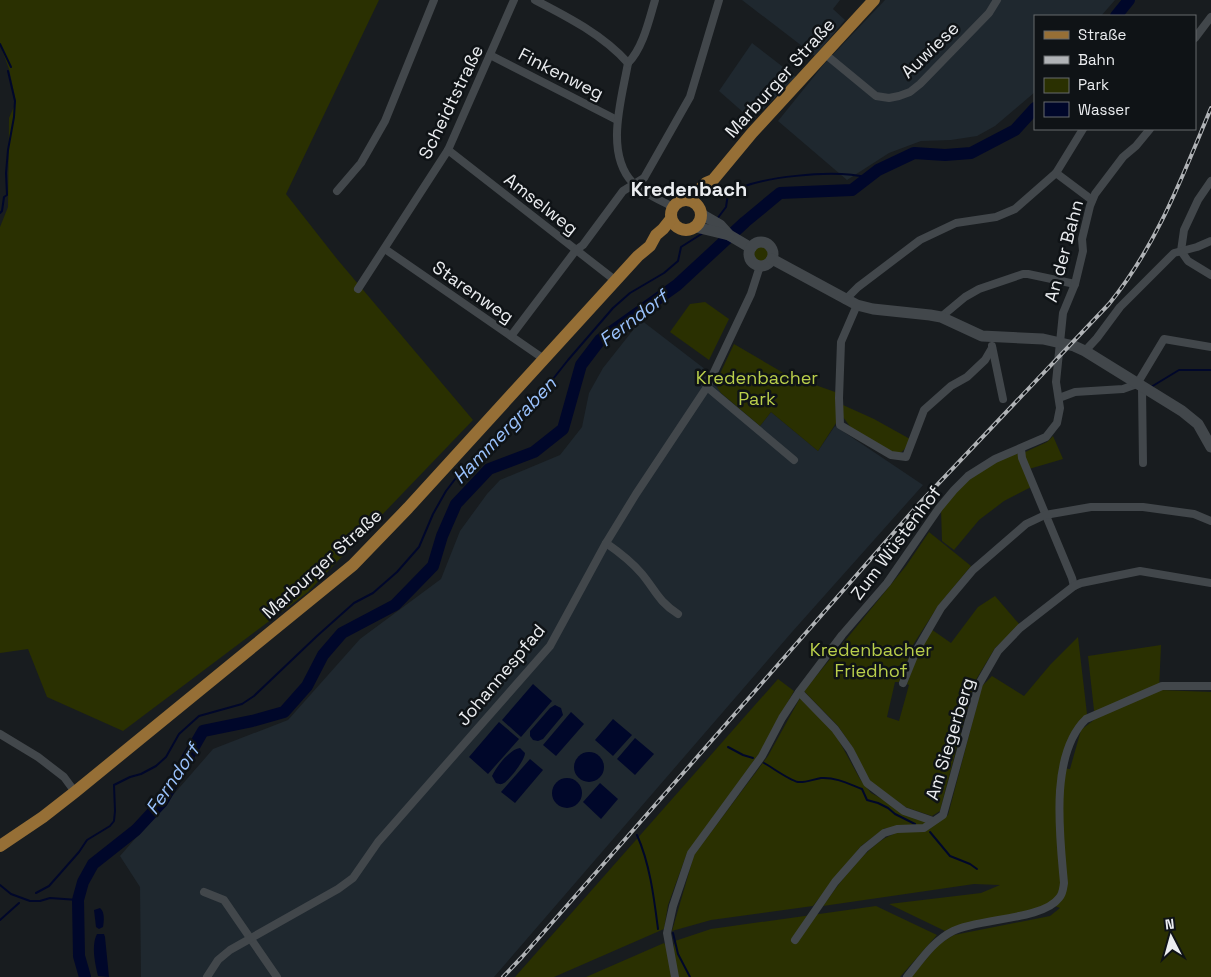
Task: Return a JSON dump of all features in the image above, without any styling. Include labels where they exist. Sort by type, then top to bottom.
[{"type":"main road","name":"Marburger Straße","points":[[696,227],[699,223],[696,207],[711,187],[712,180],[752,133],[874,0]]},
{"type":"main road","points":[[729,235],[696,227],[687,230],[674,218],[679,201],[696,207],[720,225],[729,235],[751,248]]},
{"type":"main road","name":"Marburger Straße","points":[[0,846],[43,817],[75,792],[353,564],[408,508],[616,280],[650,246],[656,235],[674,218]]},
{"type":"main road","points":[[758,242],[767,243],[773,251],[772,260],[760,266],[755,264],[750,259],[751,248],[758,242]]},
{"type":"main road","points":[[772,260],[857,305],[941,317],[992,343],[1028,338],[1060,342],[1085,351],[1182,411],[1198,424],[1211,447]]},
{"type":"street","points":[[337,191],[362,163],[384,121],[434,0]]},
{"type":"street","name":"Scheidtstraße","points":[[358,289],[448,150],[514,0]]},
{"type":"street","points":[[535,0],[575,21],[618,52],[628,63]]},
{"type":"street","points":[[655,0],[635,56],[628,63],[617,120],[618,145],[621,164],[625,174],[634,185],[674,218]]},
{"type":"street","points":[[511,336],[623,191],[644,178],[690,97],[718,0]]},
{"type":"street","name":"Auwiese","points":[[825,54],[876,96],[889,98],[899,96],[910,92],[920,84],[989,13],[997,0]]},
{"type":"street","points":[[1196,37],[1211,18]]},
{"type":"street","name":"Finkenweg","points":[[490,54],[617,120]]},
{"type":"street","points":[[845,300],[858,286],[920,240],[956,223],[1006,214],[1015,209],[1056,173],[1082,130]]},
{"type":"street","name":"An der Bahn","points":[[1060,342],[1063,314],[1075,284],[1083,251],[1082,239],[1092,200],[1123,157],[1136,146],[1149,130]]},
{"type":"street","name":"Amselweg","points":[[448,150],[616,280]]},
{"type":"street","points":[[1056,173],[1092,200]]},
{"type":"street","points":[[1211,182],[1198,200],[1184,230],[1181,251],[1188,261],[1211,275]]},
{"type":"street","points":[[1085,351],[1120,307],[1174,252],[1211,241]]},
{"type":"street","name":"Starenweg","points":[[385,249],[544,359]]},
{"type":"street","name":"Johannespfad","points":[[207,977],[218,960],[230,950],[338,889],[353,878],[378,842],[550,646],[606,543],[707,387],[751,294],[760,266]]},
{"type":"street","points":[[941,317],[965,297],[979,289],[1023,274],[1075,284]]},
{"type":"street","points":[[857,305],[841,342],[840,425],[891,455],[906,458],[924,410],[951,386],[967,377],[985,360],[992,343]]},
{"type":"street","points":[[1143,463],[1139,386],[1164,339],[1211,347]]},
{"type":"street","name":"Zum Wüstenhof","points":[[675,977],[667,933],[673,906],[691,853],[762,756],[782,718],[799,692],[842,635],[887,584],[939,508],[954,490],[968,476],[995,460],[1046,437],[1050,432],[1056,423],[1060,408],[1056,382],[1060,342]]},
{"type":"street","points":[[992,343],[1003,399]]},
{"type":"street","points":[[1059,398],[1074,392],[1123,390],[1139,386]]},
{"type":"street","points":[[707,387],[794,460]]},
{"type":"street","points":[[1021,449],[1022,458],[1074,586]]},
{"type":"street","points":[[903,684],[916,651],[941,608],[973,570],[1026,524],[1046,515],[1092,506],[1144,507],[1194,514],[1211,521]]},
{"type":"street","points":[[606,543],[629,559],[665,605],[678,614]]},
{"type":"street","name":"Am Siegerberg","points":[[794,940],[835,882],[864,849],[884,833],[897,829],[924,828],[943,814],[979,684],[998,651],[1020,628],[1074,586],[1140,572],[1211,583]]},
{"type":"street","points":[[907,977],[935,942],[952,931],[971,924],[1035,911],[1052,904],[1059,898],[1064,883],[1060,826],[1060,784],[1066,756],[1080,725],[1086,720],[1162,686],[1211,686]]},
{"type":"street","points":[[799,692],[835,728],[850,750],[866,783],[904,810],[933,821]]},
{"type":"street","points":[[0,734],[38,757],[64,776],[75,792]]},
{"type":"street","points":[[204,892],[224,900],[277,977]]},
{"type":"shaded area","points":[[742,0],[840,0],[833,9],[845,20],[815,56]]},
{"type":"shaded area","points":[[885,0],[1115,0],[1102,15],[1034,15],[1034,93],[995,126],[977,136],[951,140],[921,141],[889,153],[847,180],[778,121],[824,64]]},
{"type":"shaded area","points":[[752,43],[796,77],[752,120],[719,91]]},
{"type":"shaded area","points":[[641,320],[710,373],[717,380],[721,393],[760,426],[771,412],[818,451],[835,426],[923,485],[792,632],[494,977],[141,977],[140,887],[120,856],[213,749],[288,720],[360,639],[441,579],[460,531],[487,494],[500,480],[560,455],[582,427],[589,393],[603,368]]},
{"type":"green space","points":[[0,0],[379,0],[286,194],[337,259],[473,420],[308,592],[123,731],[47,697],[28,649],[0,653],[0,227],[8,207],[9,118],[16,102],[9,69],[0,45]]},
{"type":"green space","points":[[761,242],[766,243],[772,249],[772,259],[766,265],[761,266],[756,265],[750,259],[749,254],[750,249],[756,243]]},
{"type":"green space","points":[[705,302],[729,319],[709,360],[670,332],[690,304]]},
{"type":"green space","name":"Kredenbacher Park","points":[[734,344],[787,375],[838,393],[838,420],[818,451],[771,412],[760,426],[721,393],[717,387],[717,380]]},
{"type":"green space","points":[[843,405],[874,419],[910,439],[905,449],[895,453],[852,429],[843,417]]},
{"type":"green space","points":[[1053,436],[1063,459],[1029,469],[1023,453],[1047,442]]},
{"type":"green space","points":[[1018,452],[1033,486],[1004,501],[979,520],[954,550],[942,541],[941,509],[969,479],[996,462]]},
{"type":"green space","name":"Kredenbacher Friedhof","points":[[929,532],[971,566],[938,606],[911,648],[911,653],[899,682],[895,682],[887,717],[899,721],[909,685],[907,684],[919,651],[931,629],[951,643],[978,607],[995,596],[1020,625],[995,648],[974,683],[940,811],[932,816],[905,807],[869,781],[853,748],[838,726],[804,691],[906,566]]},
{"type":"green space","points":[[1078,637],[1087,714],[1077,726],[1070,739],[1060,768],[1070,769],[1081,730],[1095,719],[1088,656],[1161,645],[1159,690],[1211,692],[1211,977],[911,977],[939,944],[954,935],[1050,916],[1060,908],[1050,904],[1043,909],[951,928],[945,931],[889,904],[981,893],[1000,885],[974,884],[823,906],[855,865],[874,846],[894,834],[885,828],[861,846],[813,906],[711,920],[672,931],[694,855],[768,756],[800,698],[833,730],[860,779],[871,793],[931,825],[948,815],[982,686],[992,676],[1024,696],[1050,665]]},
{"type":"green space","points":[[778,679],[794,691],[759,754],[687,853],[668,905],[664,929],[554,977],[515,977]]},
{"type":"green space","points":[[876,906],[937,935],[900,977],[586,977],[664,943],[672,955],[675,941],[711,929]]},
{"type":"water","points":[[533,684],[552,701],[521,737],[502,720]]},
{"type":"water","points":[[555,705],[561,708],[563,715],[543,739],[533,740],[530,736],[530,731],[550,708]]},
{"type":"water","points":[[571,712],[584,724],[556,756],[543,745]]},
{"type":"water","points":[[613,719],[632,735],[613,756],[595,740]]},
{"type":"water","points":[[499,722],[519,739],[488,774],[469,757]]},
{"type":"water","points":[[635,738],[654,754],[635,775],[617,759]]},
{"type":"water","points":[[520,748],[525,753],[520,765],[504,783],[496,783],[492,776],[497,768],[508,755]]},
{"type":"water","points":[[589,752],[600,756],[604,767],[600,778],[589,782],[578,778],[574,767],[578,756]]},
{"type":"water","points":[[530,759],[543,770],[515,803],[501,792]]},
{"type":"water","points":[[567,778],[573,779],[581,787],[581,799],[573,807],[567,808],[561,807],[553,799],[552,793],[553,787],[561,779]]},
{"type":"water","points":[[600,783],[618,799],[601,819],[583,802]]},
{"type":"water","points":[[100,908],[104,919],[103,927],[99,929],[96,927],[94,910]]},
{"type":"water","points":[[97,934],[104,934],[105,937],[109,977],[98,976],[94,949]]},
{"type":"waterway","name":"Ferndorf","points":[[1117,15],[1129,0]]},
{"type":"waterway","points":[[0,44],[11,67]]},
{"type":"waterway","points":[[0,213],[4,197],[7,195],[6,173],[15,101],[8,71]]},
{"type":"waterway","name":"Ferndorf","points":[[85,977],[79,956],[78,900],[83,882],[93,864],[136,830],[162,802],[203,731],[284,712],[307,686],[323,655],[342,633],[395,605],[433,566],[442,536],[456,504],[489,469],[534,452],[563,429],[581,365],[600,340],[677,285],[745,222],[780,193],[852,190],[878,170],[914,153],[945,155],[971,153],[1015,130],[1034,109]]},
{"type":"waterway","name":"Hammergraben","points":[[717,219],[726,207],[728,194],[757,183],[817,174],[854,175],[868,178]]},
{"type":"waterway","name":"Hammergraben","points":[[36,893],[49,886],[87,840],[110,826],[114,821],[114,785],[156,766],[166,757],[179,734],[199,716],[242,704],[254,696],[354,603],[373,593],[397,572],[419,547],[433,514],[446,491],[459,474],[530,408],[613,308],[630,293],[664,273],[678,261],[681,247],[703,233]]},
{"type":"waterway","points":[[1151,387],[1179,370],[1211,370]]},
{"type":"waterway","points":[[728,747],[753,758]]},
{"type":"waterway","points":[[764,763],[794,781],[827,778],[862,789],[867,800],[878,803],[915,824]]},
{"type":"waterway","points":[[930,832],[950,856],[977,869]]},
{"type":"waterway","points":[[637,835],[648,869],[658,929]]},
{"type":"waterway","points":[[0,885],[11,894],[30,901],[50,898],[78,900]]},
{"type":"waterway","name":"Hammergraben","points":[[0,920],[19,903]]},
{"type":"waterway","points":[[673,933],[678,954],[690,977]]},
{"type":"railway","points":[[503,977],[918,505],[1109,304],[1126,281],[1155,234],[1179,185],[1211,108]]},
{"type":"district","name":"Kredenbach","points":[[689,189]]}]
